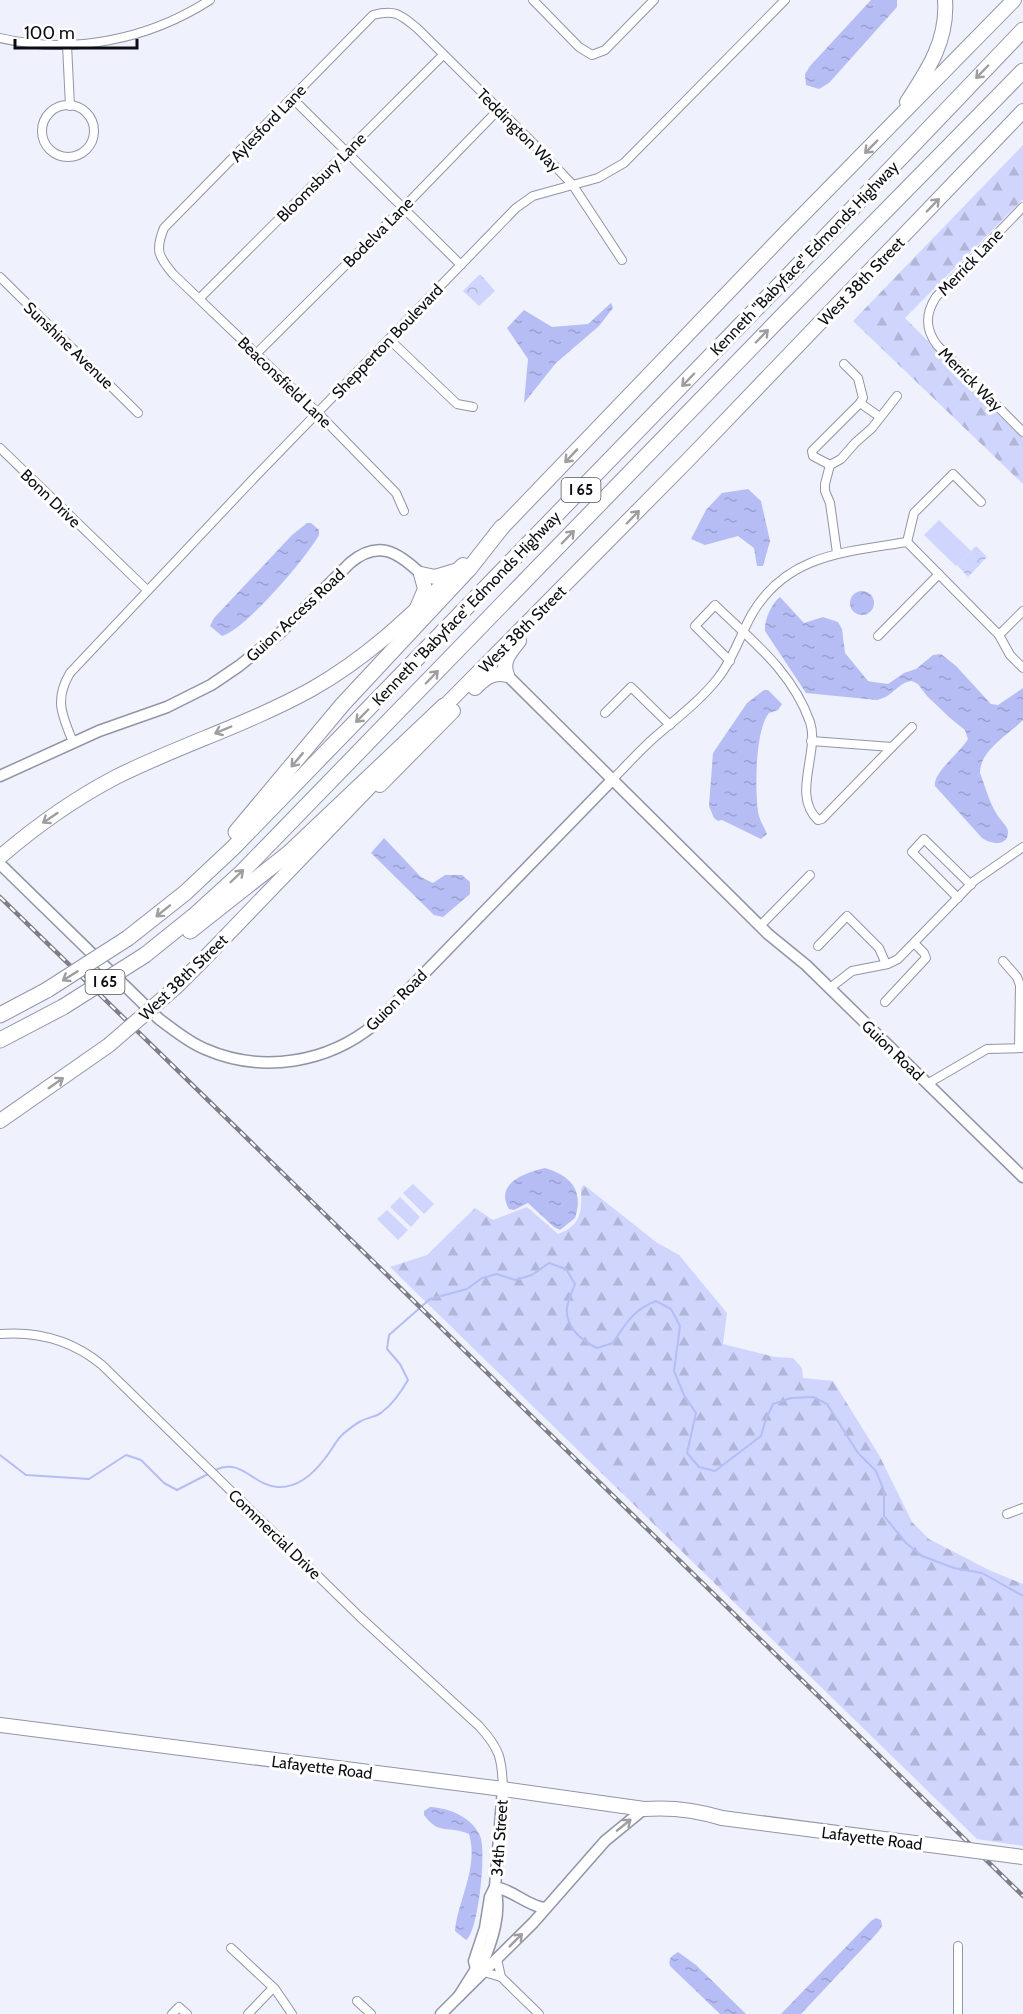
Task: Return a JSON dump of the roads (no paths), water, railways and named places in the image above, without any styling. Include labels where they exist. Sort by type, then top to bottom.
[{"type":"highway","name":"Kenneth \"Babyface\" Edmonds Highway","points":[[0,1015],[47,990],[128,938],[185,893],[234,847],[589,482],[1023,30]]},
{"type":"highway","name":"Kenneth \"Babyface\" Edmonds Highway","points":[[0,1040],[63,1007],[145,955],[196,914],[242,872],[755,343],[1023,71]]},
{"type":"highway","points":[[185,893],[343,704],[469,569],[502,527]]},
{"type":"highway","points":[[145,955],[190,931],[283,858],[444,706]]},
{"type":"main road","points":[[893,124],[936,55],[944,29],[945,0]]},
{"type":"main road","points":[[0,857],[69,805],[118,777],[314,688],[364,655],[416,613],[1014,0]]},
{"type":"main road","name":"West 38th Street","points":[[0,1121],[109,1045],[176,987],[330,829],[444,706],[548,604],[1023,111]]},
{"type":"main road","points":[[991,144],[1023,121]]},
{"type":"main road","points":[[416,613],[425,590],[421,574],[435,577],[458,570]]},
{"type":"main road","points":[[330,829],[369,796],[482,681],[495,674],[507,675],[505,665],[510,652],[548,604]]},
{"type":"main road","name":"Lafayette Road","points":[[0,1725],[503,1789],[644,1809],[659,1816],[716,1822],[722,1818],[1023,1857]]},
{"type":"street","points":[[0,38],[28,43],[67,45],[100,42],[152,29],[210,0]]},
{"type":"street","points":[[533,0],[579,47],[592,55],[605,50],[654,0]]},
{"type":"street","name":"Shepperton Boulevard","points":[[73,742],[64,719],[61,702],[62,688],[70,673],[317,412],[516,208],[533,196],[598,178],[624,163],[785,0]]},
{"type":"street","name":"Aylesford Lane","points":[[160,258],[158,243],[164,228],[373,15],[386,11],[401,14]]},
{"type":"street","name":"Teddington Way","points":[[401,14],[572,184],[622,260]]},
{"type":"street","points":[[67,45],[70,106]]},
{"type":"street","name":"Bloomsbury Lane","points":[[200,298],[443,55]]},
{"type":"street","points":[[292,98],[461,265]]},
{"type":"street","points":[[70,106],[80,108],[88,115],[94,127],[94,134],[89,147],[83,152],[66,157],[56,154],[49,148],[43,137],[43,128],[50,113],[58,108],[70,106]]},
{"type":"street","name":"Bodelva Lane","points":[[256,354],[499,109]]},
{"type":"street","name":"Merrick Lane","points":[[928,321],[930,307],[936,297],[1023,207]]},
{"type":"street","name":"Beaconsfield Lane","points":[[160,258],[396,493],[404,511]]},
{"type":"street","name":"Sunshine Avenue","points":[[0,277],[138,413]]},
{"type":"street","name":"Merrick Way","points":[[928,321],[930,334],[937,345],[1023,432]]},
{"type":"street","points":[[389,339],[458,404],[472,407]]},
{"type":"street","points":[[826,463],[813,456],[812,451],[860,403],[863,395],[858,378],[844,364]]},
{"type":"street","points":[[826,463],[846,454],[872,428],[897,396]]},
{"type":"street","points":[[860,403],[880,417]]},
{"type":"street","name":"Bonn Drive","points":[[0,448],[147,590]]},
{"type":"street","points":[[826,463],[825,486],[830,503],[837,553]]},
{"type":"street","points":[[906,542],[914,513],[953,474],[981,502]]},
{"type":"street","points":[[613,779],[654,738],[707,692],[730,661],[758,605],[780,581],[803,565],[837,553],[906,542]]},
{"type":"street","points":[[906,542],[999,635],[1008,652],[1023,668]]},
{"type":"street","name":"Guion Access Road","points":[[0,776],[73,742],[168,707],[233,671],[280,633],[350,563],[363,553],[375,550],[392,552],[406,560],[421,574]]},
{"type":"street","points":[[878,636],[939,574]]},
{"type":"street","points":[[730,661],[694,626],[715,605],[771,658],[794,688],[811,725],[807,797],[811,812],[819,820],[912,727]]},
{"type":"street","points":[[999,635],[1023,611]]},
{"type":"street","name":"Guion Road","points":[[507,675],[760,926],[806,965],[1023,1178]]},
{"type":"street","points":[[605,713],[631,687],[670,725]]},
{"type":"street","points":[[811,741],[892,747]]},
{"type":"street","name":"Guion Road","points":[[0,864],[159,1018],[182,1036],[204,1049],[227,1057],[263,1063],[289,1062],[331,1050],[358,1037],[375,1024],[613,779]]},
{"type":"street","points":[[958,898],[912,852],[924,839],[971,885]]},
{"type":"street","points":[[830,988],[852,971],[886,964],[898,959],[971,885],[1023,847]]},
{"type":"street","points":[[760,926],[810,875]]},
{"type":"street","points":[[818,946],[847,916],[879,948],[886,964]]},
{"type":"street","points":[[885,1002],[926,958],[914,943]]},
{"type":"street","points":[[927,1084],[987,1049],[1021,1048],[1020,985],[1017,977],[1003,961]]},
{"type":"street","name":"Commercial Drive","points":[[0,1334],[26,1333],[48,1336],[76,1347],[105,1367],[360,1617],[492,1740],[500,1756],[503,1789]]},
{"type":"street","points":[[1007,1514],[1023,1508]]},
{"type":"street","name":"34th Street","points":[[480,1971],[474,1961],[485,1928],[490,1897],[495,1887],[503,1789]]},
{"type":"street","points":[[441,2014],[480,1971],[497,1959],[533,1923],[605,1841],[644,1809]]},
{"type":"street","points":[[495,1887],[505,1889],[544,1908]]},
{"type":"street","points":[[958,1946],[958,2014]]},
{"type":"street","points":[[231,1948],[273,1988],[292,2014]]},
{"type":"street","points":[[497,1959],[501,1977]]},
{"type":"street","points":[[480,1971],[501,1977],[539,2014]]},
{"type":"street","points":[[248,2014],[273,1988]]},
{"type":"street","points":[[357,2001],[371,2014]]},
{"type":"street","points":[[172,2014],[179,2007],[187,2014]]},
{"type":"water","points":[[871,0],[897,0],[897,7],[829,83],[819,89],[806,85],[805,74],[810,66]]},
{"type":"water","points":[[611,303],[613,308],[599,326],[556,363],[524,403],[528,359],[507,328],[524,310],[552,327],[588,324]]},
{"type":"water","points":[[748,489],[761,501],[770,541],[763,566],[757,566],[754,548],[738,536],[705,545],[691,539],[706,510],[722,493]]},
{"type":"water","points":[[307,523],[311,523],[319,530],[319,535],[275,592],[232,631],[222,636],[210,626],[214,618],[292,535]]},
{"type":"water","points":[[862,591],[867,592],[873,598],[873,608],[867,614],[862,615],[857,614],[851,608],[850,603],[851,598],[857,592]]},
{"type":"water","points":[[780,597],[804,623],[823,617],[838,622],[842,629],[845,653],[868,681],[888,684],[904,673],[916,669],[933,655],[941,654],[956,666],[991,704],[998,705],[1023,688],[1023,720],[990,750],[981,765],[980,773],[997,815],[1008,831],[1004,841],[993,843],[982,838],[935,786],[942,769],[968,739],[965,730],[927,696],[918,684],[912,681],[877,700],[806,693],[765,631],[769,612]]},
{"type":"water","points":[[764,690],[768,690],[782,704],[778,710],[769,713],[761,732],[756,789],[758,812],[767,834],[761,839],[722,820],[718,821],[714,818],[709,806],[713,753],[747,703]]},
{"type":"water","points":[[384,838],[421,877],[433,883],[445,875],[462,875],[470,882],[470,894],[443,917],[434,915],[371,853]]},
{"type":"water","points":[[545,1168],[568,1180],[578,1200],[575,1218],[560,1230],[528,1203],[514,1210],[509,1209],[505,1200],[505,1192],[514,1181],[521,1176]]},
{"type":"water","points":[[430,1807],[445,1809],[466,1819],[480,1836],[482,1873],[478,1908],[466,1940],[455,1931],[470,1871],[469,1834],[435,1826],[424,1815],[424,1811]]},
{"type":"water","points":[[876,1918],[881,1920],[882,1926],[878,1932],[801,2014],[781,2014],[871,1921]]},
{"type":"water","points":[[678,1952],[696,1965],[746,2014],[720,2014],[670,1966],[670,1959]]},
{"type":"waterway","points":[[215,1470],[233,1467],[261,1482],[278,1487],[299,1482],[322,1463],[343,1434],[359,1422],[378,1415],[397,1398],[408,1380],[400,1364],[387,1349],[389,1335],[430,1299],[467,1289],[482,1278],[497,1274],[515,1280],[532,1275],[549,1263],[566,1269],[575,1284],[567,1308],[569,1321],[580,1337],[597,1348],[613,1343],[631,1318],[648,1305],[656,1301],[671,1309],[680,1326],[674,1371],[684,1395],[696,1413],[687,1453],[699,1467],[715,1471],[761,1436],[773,1404],[791,1398],[813,1397],[827,1404],[858,1453],[876,1471],[884,1491],[884,1516],[906,1543],[922,1556],[954,1568],[982,1573],[1023,1596]]},
{"type":"waterway","points":[[0,1455],[26,1475],[89,1479],[126,1455],[141,1460],[164,1483],[177,1490],[210,1473]]},
{"type":"railway","points":[[0,897],[1023,1896]]}]
